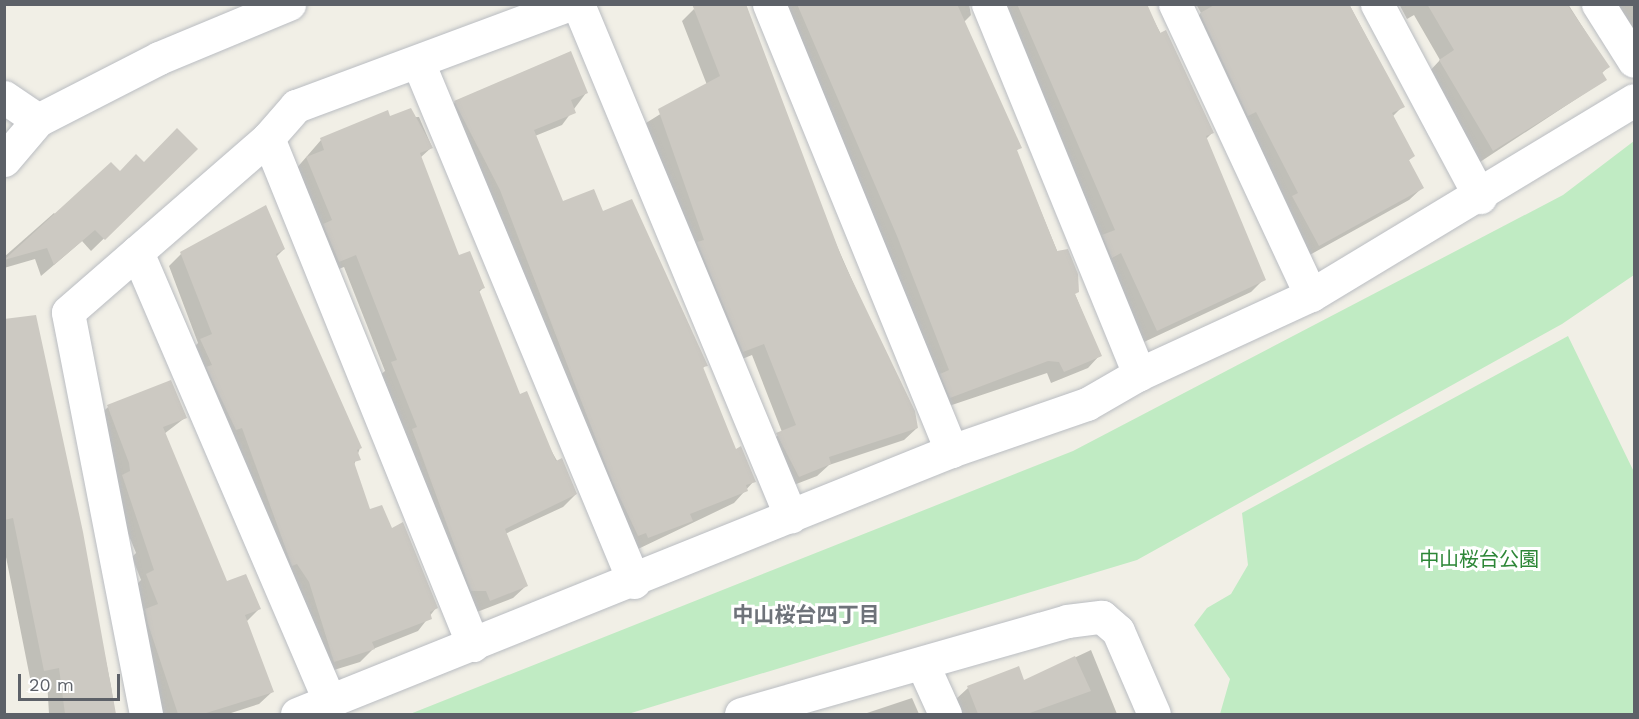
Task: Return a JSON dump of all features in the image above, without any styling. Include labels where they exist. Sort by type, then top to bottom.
[{"type":"street","points":[[4,160],[38,120],[159,58],[289,4]]},
{"type":"street","points":[[146,714],[69,312],[268,138],[296,106],[571,4]]},
{"type":"street","points":[[578,4],[790,517]]},
{"type":"street","points":[[769,4],[951,452]]},
{"type":"street","points":[[988,4],[1139,374]]},
{"type":"street","points":[[1175,4],[1311,295]]},
{"type":"street","points":[[1377,4],[1480,197]]},
{"type":"street","points":[[1598,4],[1635,61]]},
{"type":"street","points":[[418,62],[634,582]]},
{"type":"street","points":[[4,97],[38,120]]},
{"type":"street","points":[[297,714],[634,582],[951,452],[1087,404],[1139,374],[1311,295],[1480,197],[1635,100]]},
{"type":"street","points":[[268,138],[473,645]]},
{"type":"street","points":[[137,252],[329,701]]},
{"type":"street","points":[[743,714],[1067,621],[1102,617],[1118,631],[1154,714]]},
{"type":"street","points":[[922,663],[945,714]]},
{"type":"green space","points":[[1634,141],[1634,275],[1562,324],[1137,560],[628,714],[410,714],[1073,451],[1563,195]]},
{"type":"green space","name":"中山桜台公園","points":[[1568,336],[1634,472],[1634,714],[1220,714],[1230,679],[1194,625],[1207,608],[1231,594],[1248,565],[1242,513]]},
{"type":"building","points":[[692,4],[746,4],[843,261],[915,411],[918,428],[829,457],[831,464],[799,477],[776,433],[796,425],[764,344],[743,352],[697,242],[704,240],[658,109],[720,76]]},
{"type":"building","points":[[797,4],[957,4],[1022,148],[1017,150],[1057,251],[1068,249],[1078,274],[1079,292],[1075,294],[1102,356],[1064,372],[1059,362],[1048,361],[950,398],[940,374],[949,370],[897,236]]},
{"type":"building","points":[[1017,4],[1147,4],[1160,33],[1166,30],[1214,133],[1206,136],[1266,280],[1157,331],[1121,253],[1112,258],[1102,235],[1115,230]]},
{"type":"building","points":[[1216,4],[1349,4],[1405,107],[1392,113],[1415,156],[1409,160],[1424,188],[1319,246],[1292,196],[1298,193],[1256,112],[1248,116],[1200,13]]},
{"type":"building","points":[[1427,4],[1567,4],[1610,67],[1602,72],[1607,80],[1493,151],[1439,60],[1454,50]]},
{"type":"building","points":[[571,51],[588,93],[571,100],[576,113],[534,130],[563,201],[594,189],[603,211],[632,199],[708,366],[703,367],[736,449],[741,446],[756,482],[746,485],[748,491],[690,514],[693,521],[648,538],[646,533],[638,536],[612,481],[500,190],[454,101]]},
{"type":"building","points":[[411,108],[433,148],[420,153],[459,255],[470,251],[485,288],[479,290],[520,394],[527,391],[556,461],[562,458],[577,494],[505,529],[528,586],[490,601],[486,591],[471,591],[412,429],[417,427],[391,362],[397,360],[356,255],[339,262],[323,224],[332,220],[306,157],[324,150],[320,138],[388,110],[390,116]]},
{"type":"building","points":[[177,128],[198,149],[105,240],[95,230],[54,265],[47,248],[4,260],[111,162],[120,171],[136,154],[144,162]]},
{"type":"building","points":[[266,205],[285,249],[276,254],[362,448],[357,450],[361,460],[354,462],[370,509],[382,505],[392,528],[403,522],[438,608],[430,612],[432,619],[372,642],[375,649],[334,662],[309,582],[297,564],[292,566],[242,428],[236,430],[206,367],[212,365],[200,339],[212,334],[180,252]]},
{"type":"building","points":[[36,315],[83,532],[116,714],[65,714],[59,668],[44,671],[13,518],[4,520],[4,319]]},
{"type":"building","points":[[171,380],[187,418],[163,427],[227,581],[246,574],[261,609],[245,615],[274,692],[203,714],[178,714],[148,624],[145,609],[158,604],[146,574],[154,570],[122,475],[130,471],[129,463],[107,405]]},
{"type":"building","points":[[1075,656],[1091,691],[1027,714],[978,714],[967,686],[1019,666],[1024,680]]},
{"type":"district","name":"中山桜台四丁目","points":[[806,615]]}]
